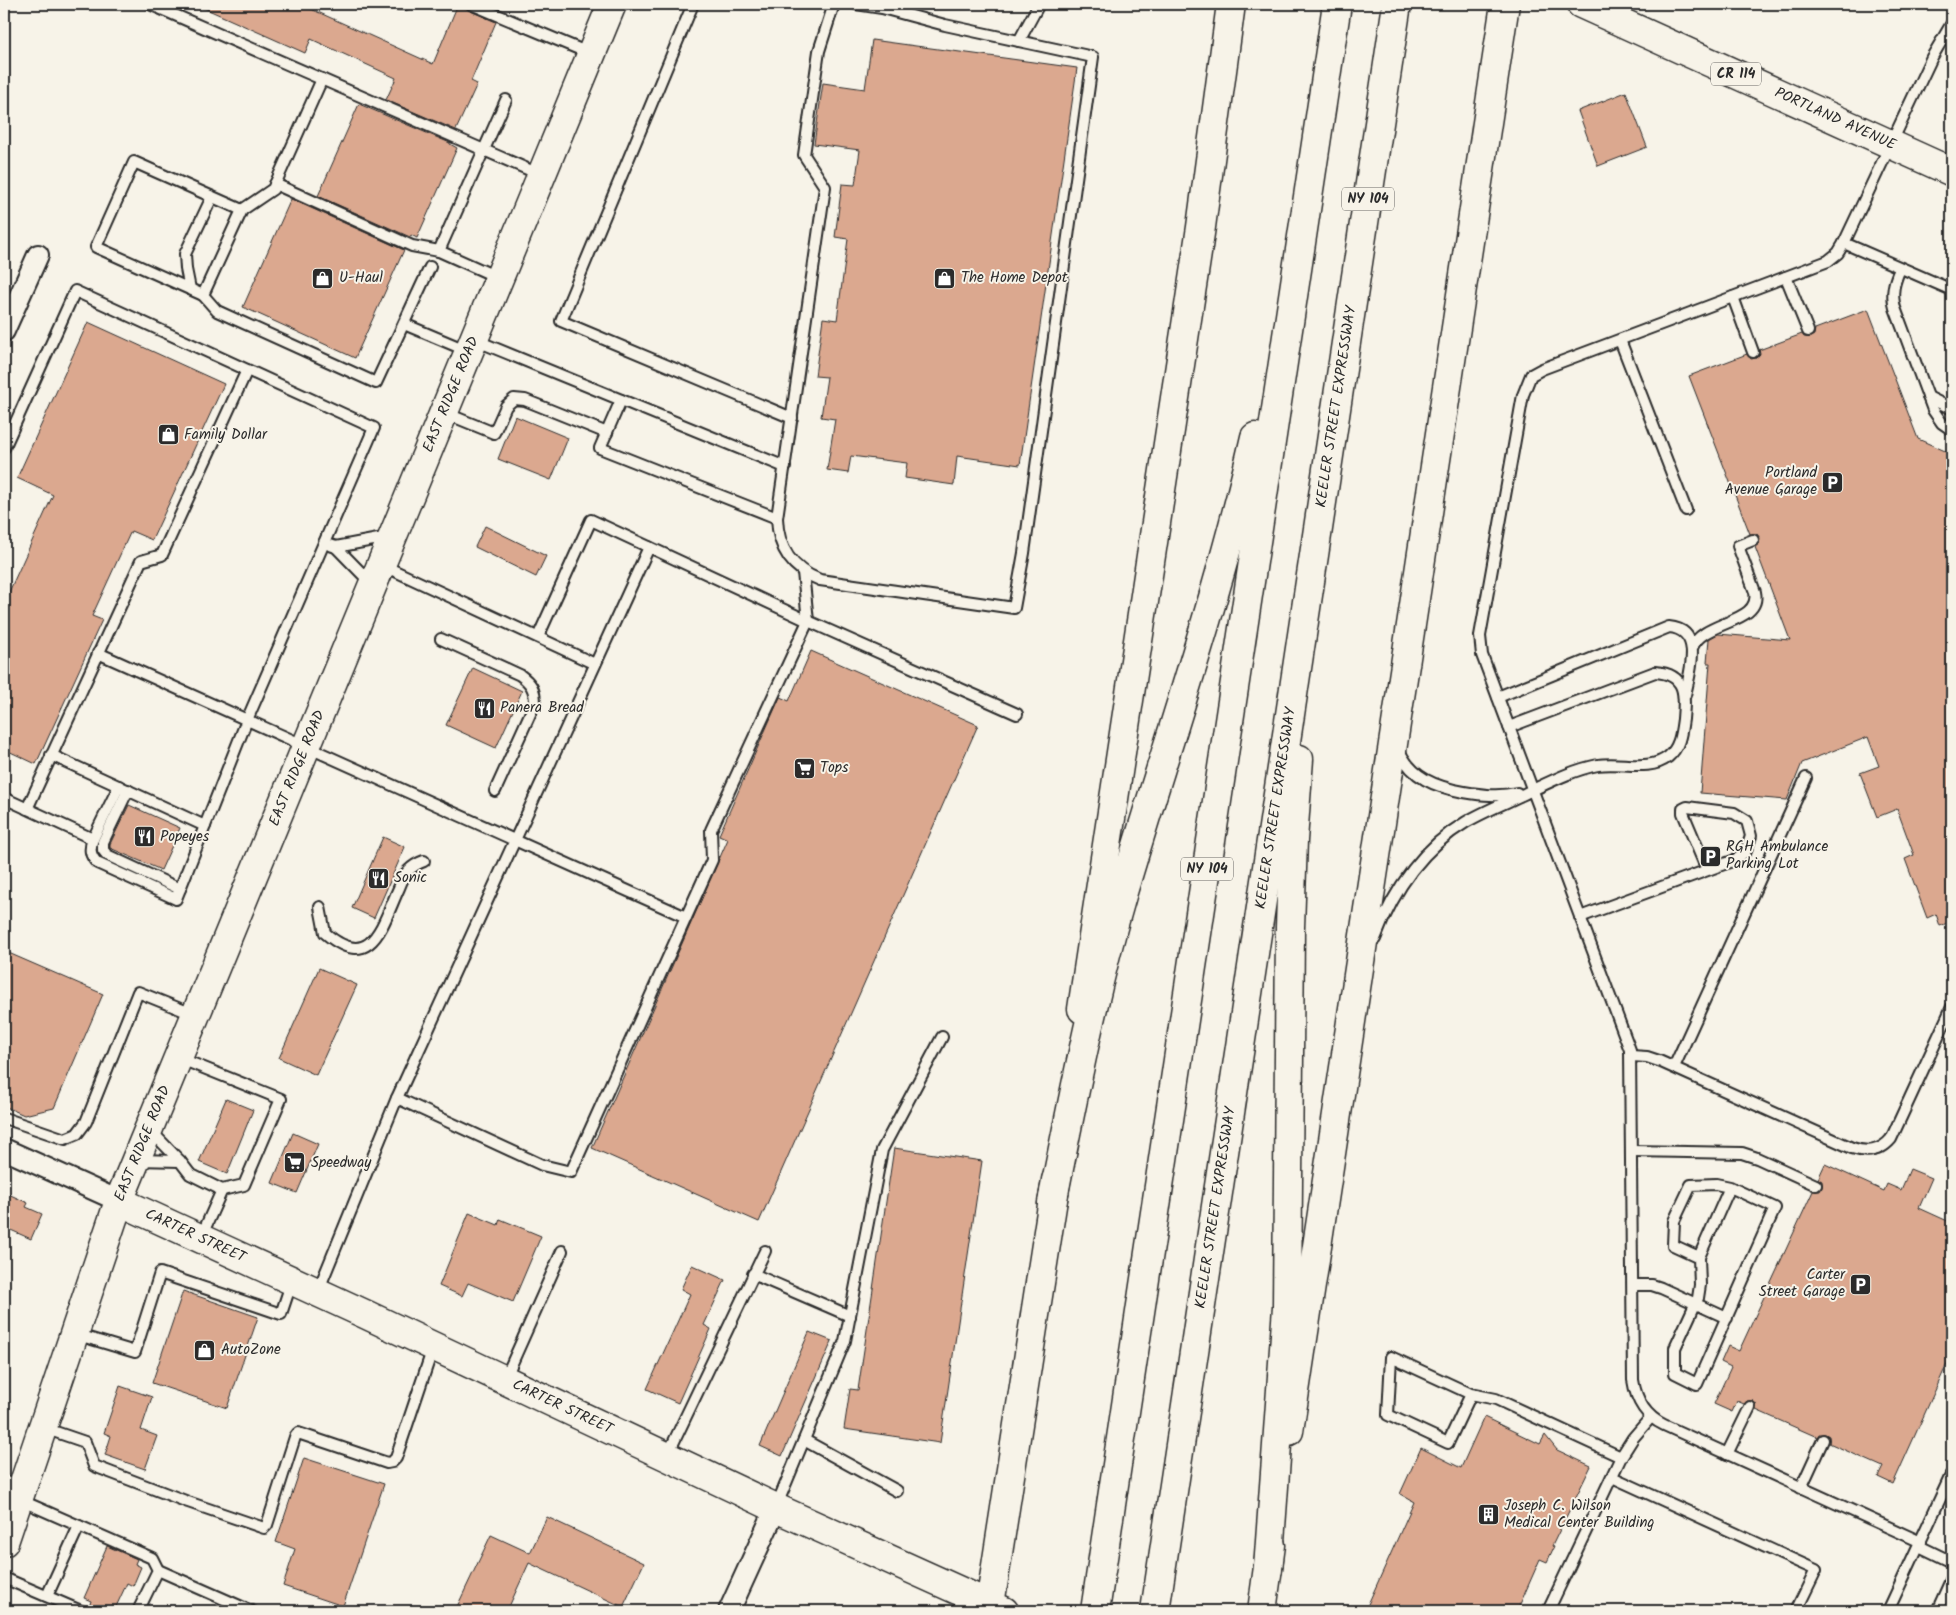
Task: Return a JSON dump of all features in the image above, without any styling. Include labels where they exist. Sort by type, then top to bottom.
[{"type":"main road","name":"EAST RIDGE ROAD","points":[[4,1542],[15,1490],[43,1428],[120,1201],[136,1160],[612,4]]},
{"type":"main road","points":[[994,1609],[1052,1203],[1201,227],[1231,4]]},
{"type":"main road","name":"NY 104","points":[[1095,1611],[1337,4]]},
{"type":"main road","name":"KEELER STREET EXPRESSWAY","points":[[1156,1605],[1206,1259],[1397,4]]},
{"type":"main road","points":[[1262,1611],[1505,4]]},
{"type":"main road","name":"PORTLAND AVENUE","points":[[1581,4],[1952,172]]},
{"type":"main road","points":[[1052,1203],[1086,1039],[1111,937],[1221,572],[1241,498],[1312,169]]},
{"type":"main road","points":[[1268,1569],[1287,1307],[1290,927],[1293,840],[1307,677],[1338,395]]},
{"type":"main road","name":"CARTER STREET","points":[[120,1201],[994,1609]]},
{"type":"street","points":[[4,331],[38,255]]},
{"type":"street","points":[[4,1148],[120,1201]]},
{"type":"street","points":[[729,1611],[776,1508]]},
{"type":"lane","points":[[398,4],[406,4]]},
{"type":"lane","points":[[471,4],[592,55]]},
{"type":"lane","points":[[694,4],[561,321],[792,418]]},
{"type":"lane","points":[[834,4],[819,51],[804,155],[825,187],[777,518],[780,541],[787,557],[802,572],[808,576],[832,583],[1014,608],[1024,553],[1093,57],[945,25],[882,8],[856,4]]},
{"type":"lane","points":[[152,5],[542,175]]},
{"type":"lane","points":[[1019,41],[1036,5]]},
{"type":"lane","points":[[1952,23],[1932,57],[1838,253],[1828,261],[1536,371],[1532,375],[1525,386],[1480,636],[1482,655],[1629,1044],[1631,1056],[1634,1387],[1640,1404],[1651,1418],[1664,1426],[1802,1488],[1920,1544],[1952,1562]]},
{"type":"lane","points":[[204,295],[242,210],[272,189],[275,184],[322,79]]},
{"type":"lane","points":[[439,250],[506,100]]},
{"type":"lane","points":[[242,210],[134,162],[96,247],[204,295],[218,311],[376,384],[430,267]]},
{"type":"lane","points":[[275,184],[412,246],[439,250],[499,278]]},
{"type":"lane","points":[[190,289],[185,254],[212,197]]},
{"type":"lane","points":[[1844,243],[1952,290]]},
{"type":"lane","points":[[1900,269],[1893,287],[1893,301],[1937,417],[1952,430]]},
{"type":"lane","points":[[1786,277],[1808,331]]},
{"type":"lane","points":[[4,448],[75,291],[374,428],[247,720],[178,894]]},
{"type":"lane","points":[[1732,297],[1753,352]]},
{"type":"lane","points":[[404,324],[472,346],[621,400],[785,467]]},
{"type":"lane","points":[[1620,340],[1686,510]]},
{"type":"lane","points":[[27,809],[141,561],[162,554],[247,370]]},
{"type":"lane","points":[[1928,397],[1952,409]]},
{"type":"lane","points":[[444,413],[494,433],[506,406],[514,399],[525,400],[607,433]]},
{"type":"lane","points":[[621,400],[600,448],[777,518]]},
{"type":"lane","points":[[538,637],[591,520],[808,622],[1017,714]]},
{"type":"lane","points":[[336,547],[393,536]]},
{"type":"lane","points":[[1692,648],[1696,640],[1703,633],[1745,614],[1753,606],[1756,596],[1738,546],[1753,540]]},
{"type":"lane","points":[[324,542],[336,547],[377,575],[538,637],[595,664]]},
{"type":"lane","points":[[317,1292],[398,1098],[649,547]]},
{"type":"lane","points":[[398,1098],[542,1165],[571,1172],[712,860],[712,830],[808,622],[802,572]]},
{"type":"lane","points":[[1354,999],[1386,912],[1399,888],[1422,857],[1436,844],[1467,822],[1555,779],[1596,765],[1613,763],[1648,764],[1666,758],[1673,752],[1680,738],[1690,670],[1692,648],[1689,637],[1675,628],[1664,628],[1498,697]]},
{"type":"lane","points":[[441,639],[520,675],[530,682],[535,693],[536,703],[495,791]]},
{"type":"lane","points":[[98,653],[686,917]]},
{"type":"lane","points":[[1509,727],[1655,672],[1664,673],[1676,680],[1685,695]]},
{"type":"lane","points":[[1396,721],[1397,742],[1402,756],[1411,769],[1431,783],[1446,788],[1490,796],[1503,796],[1533,790]]},
{"type":"lane","points":[[52,755],[205,826]]},
{"type":"lane","points":[[1674,1068],[1806,778]]},
{"type":"lane","points":[[124,788],[93,839],[90,848],[91,856],[97,863],[178,894]]},
{"type":"lane","points":[[124,788],[104,842],[103,850],[107,855],[178,894]]},
{"type":"lane","points":[[4,798],[93,839]]},
{"type":"lane","points":[[1580,917],[1735,860],[1746,851],[1751,836],[1747,821],[1734,813],[1687,807],[1683,809],[1683,813],[1707,870]]},
{"type":"lane","points":[[320,907],[325,932],[334,940],[350,948],[364,947],[375,940],[406,872],[424,861]]},
{"type":"lane","points":[[4,1118],[64,1139],[77,1134],[86,1122],[138,992],[196,1016]]},
{"type":"lane","points":[[1631,1056],[1653,1058],[1852,1148],[1874,1151],[1892,1139],[1952,1007]]},
{"type":"lane","points":[[776,1508],[845,1341],[882,1150],[942,1037]]},
{"type":"lane","points":[[149,1129],[190,1174],[222,1190],[244,1185],[281,1099],[178,1058]]},
{"type":"lane","points":[[1632,1151],[1742,1154],[1757,1158],[1816,1185]]},
{"type":"lane","points":[[136,1160],[180,1161]]},
{"type":"lane","points":[[1699,1257],[1673,1244],[1674,1220],[1690,1185],[1716,1184],[1730,1188],[1775,1208],[1697,1384],[1675,1373],[1675,1348],[1695,1303],[1700,1285],[1699,1257],[1730,1188]]},
{"type":"lane","points":[[200,1238],[222,1190]]},
{"type":"lane","points":[[667,1457],[765,1250]]},
{"type":"lane","points":[[504,1380],[562,1251]]},
{"type":"lane","points":[[74,1334],[135,1352],[160,1273],[281,1314],[292,1281]]},
{"type":"lane","points":[[753,1274],[850,1316]]},
{"type":"lane","points":[[1633,1284],[1652,1285],[1727,1318]]},
{"type":"lane","points":[[43,1428],[85,1442],[94,1466],[188,1502],[264,1528],[267,1525],[295,1437],[298,1433],[387,1463],[392,1462],[396,1458],[433,1347]]},
{"type":"lane","points":[[1471,1394],[1448,1443],[1422,1431],[1388,1415],[1391,1357],[1471,1394],[1496,1399],[1621,1457]]},
{"type":"lane","points":[[1727,1454],[1750,1407]]},
{"type":"lane","points":[[1548,1611],[1621,1457],[1633,1438],[1651,1418]]},
{"type":"lane","points":[[804,1440],[897,1491]]},
{"type":"lane","points":[[1802,1488],[1823,1440]]},
{"type":"lane","points":[[1888,1611],[1952,1473]]},
{"type":"lane","points":[[1612,1477],[1816,1570],[1796,1611]]},
{"type":"lane","points":[[15,1490],[79,1526],[106,1536],[152,1558],[158,1570],[252,1611]]},
{"type":"lane","points":[[47,1596],[79,1526]]},
{"type":"lane","points":[[138,1611],[158,1570]]},
{"type":"lane","points":[[4,1578],[81,1611]]},
{"type":"lane","points":[[1937,1611],[1952,1578]]},
{"type":"building","points":[[195,4],[300,4],[433,64],[458,4],[464,4],[468,10],[496,22],[471,81],[477,84],[456,130],[386,100],[396,78],[311,39],[305,53]]},
{"type":"building","name":"The Home Depot","points":[[872,40],[1077,68],[1020,465],[957,456],[954,485],[905,478],[907,463],[851,456],[848,473],[827,470],[835,419],[821,417],[827,377],[815,376],[823,318],[837,320],[848,239],[835,237],[842,184],[855,185],[860,150],[814,144],[823,83],[865,89]]},
{"type":"building","points":[[1626,92],[1647,147],[1598,166],[1578,111]]},
{"type":"building","points":[[359,104],[450,143],[457,148],[417,238],[411,235],[410,237],[318,196]]},
{"type":"building","name":"U-Haul","points":[[291,199],[404,250],[355,358],[243,307]]},
{"type":"building","points":[[1868,309],[1918,439],[1952,454],[1952,921],[1940,926],[1936,914],[1927,918],[1905,859],[1914,855],[1897,809],[1877,817],[1860,773],[1879,766],[1868,737],[1802,763],[1787,800],[1700,793],[1710,663],[1707,663],[1709,639],[1718,634],[1790,640],[1755,547],[1759,544],[1760,538],[1757,534],[1750,534],[1689,376],[1747,354],[1751,359],[1756,358],[1760,354],[1759,350],[1802,334],[1804,337],[1810,337],[1814,335],[1815,329]]},
{"type":"building","points":[[88,322],[224,384],[152,540],[131,531],[92,616],[102,620],[36,764],[4,749],[4,603],[53,495],[17,478]]},
{"type":"building","points":[[515,416],[568,438],[551,480],[498,459]]},
{"type":"building","points":[[485,526],[546,556],[536,577],[475,547]]},
{"type":"building","points":[[811,651],[978,725],[759,1222],[592,1148],[728,839],[719,835],[780,697],[789,701]]},
{"type":"building","name":"Panera Bread","points":[[473,668],[522,691],[496,748],[446,725]]},
{"type":"building","name":"Popeyes","points":[[129,805],[180,828],[161,870],[110,848],[110,844]]},
{"type":"building","name":"Sonic","points":[[383,837],[405,847],[374,918],[352,908]]},
{"type":"building","points":[[4,951],[103,994],[54,1108],[24,1115],[4,1106]]},
{"type":"building","points":[[319,968],[357,985],[316,1075],[279,1058]]},
{"type":"building","points":[[226,1099],[253,1110],[227,1174],[199,1162]]},
{"type":"building","name":"Speedway","points":[[293,1133],[318,1144],[297,1193],[272,1183]]},
{"type":"building","points":[[894,1148],[982,1161],[940,1443],[844,1429],[850,1389],[858,1390]]},
{"type":"building","name":"Carter Street Garage","points":[[1825,1164],[1884,1191],[1887,1184],[1901,1190],[1910,1169],[1932,1178],[1919,1208],[1952,1223],[1952,1353],[1893,1484],[1878,1477],[1883,1467],[1829,1443],[1829,1436],[1825,1434],[1819,1434],[1817,1437],[1756,1410],[1756,1404],[1753,1401],[1747,1401],[1744,1404],[1737,1401],[1732,1412],[1714,1404],[1731,1367],[1721,1362],[1728,1346],[1739,1351],[1813,1191],[1820,1191],[1822,1187],[1822,1181],[1818,1179]]},
{"type":"building","points":[[4,1192],[28,1203],[26,1207],[42,1214],[31,1239],[4,1227]]},
{"type":"building","points":[[469,1213],[498,1225],[500,1219],[541,1236],[513,1302],[468,1283],[462,1296],[439,1286]]},
{"type":"building","points":[[692,1265],[725,1280],[704,1325],[711,1329],[678,1403],[647,1389],[690,1294],[681,1289]]},
{"type":"building","name":"AutoZone","points":[[183,1291],[258,1317],[227,1408],[152,1383]]},
{"type":"building","points":[[809,1332],[832,1341],[782,1456],[760,1446]]},
{"type":"building","points":[[120,1386],[152,1397],[141,1430],[157,1436],[145,1469],[105,1455],[111,1436],[104,1433]]},
{"type":"building","name":"Joseph C. Wilson Medical Center Building","points":[[1484,1417],[1540,1444],[1545,1435],[1557,1450],[1591,1466],[1552,1546],[1554,1547],[1547,1562],[1540,1559],[1517,1611],[1365,1611],[1414,1502],[1400,1494],[1421,1448],[1461,1468]]},
{"type":"building","points":[[304,1458],[384,1484],[343,1606],[283,1586],[295,1549],[276,1542]]},
{"type":"building","points":[[547,1517],[644,1563],[623,1607],[529,1563],[507,1611],[455,1611],[491,1535],[530,1553]]},
{"type":"building","points":[[107,1546],[137,1559],[135,1564],[141,1567],[133,1586],[127,1583],[114,1611],[97,1611],[89,1607],[91,1601],[84,1598]]},
{"type":"place","name":"U-Haul","points":[[323,278]]},
{"type":"place","name":"The Home Depot","points":[[945,278]]},
{"type":"place","name":"Family Dollar","points":[[168,435]]},
{"type":"place","name":"Portland Avenue Garage","points":[[1833,482]]},
{"type":"place","name":"Panera Bread","points":[[484,708]]},
{"type":"place","name":"Tops","points":[[804,768]]},
{"type":"place","name":"Popeyes","points":[[144,837]]},
{"type":"place","name":"RGH Ambulance Parking Lot","points":[[1710,856]]},
{"type":"place","name":"Sonic","points":[[378,878]]},
{"type":"place","name":"Speedway","points":[[295,1163]]},
{"type":"place","name":"Carter Street Garage","points":[[1861,1284]]},
{"type":"place","name":"AutoZone","points":[[205,1350]]},
{"type":"place","name":"Joseph C. Wilson Medical Center Building","points":[[1488,1515]]}]
